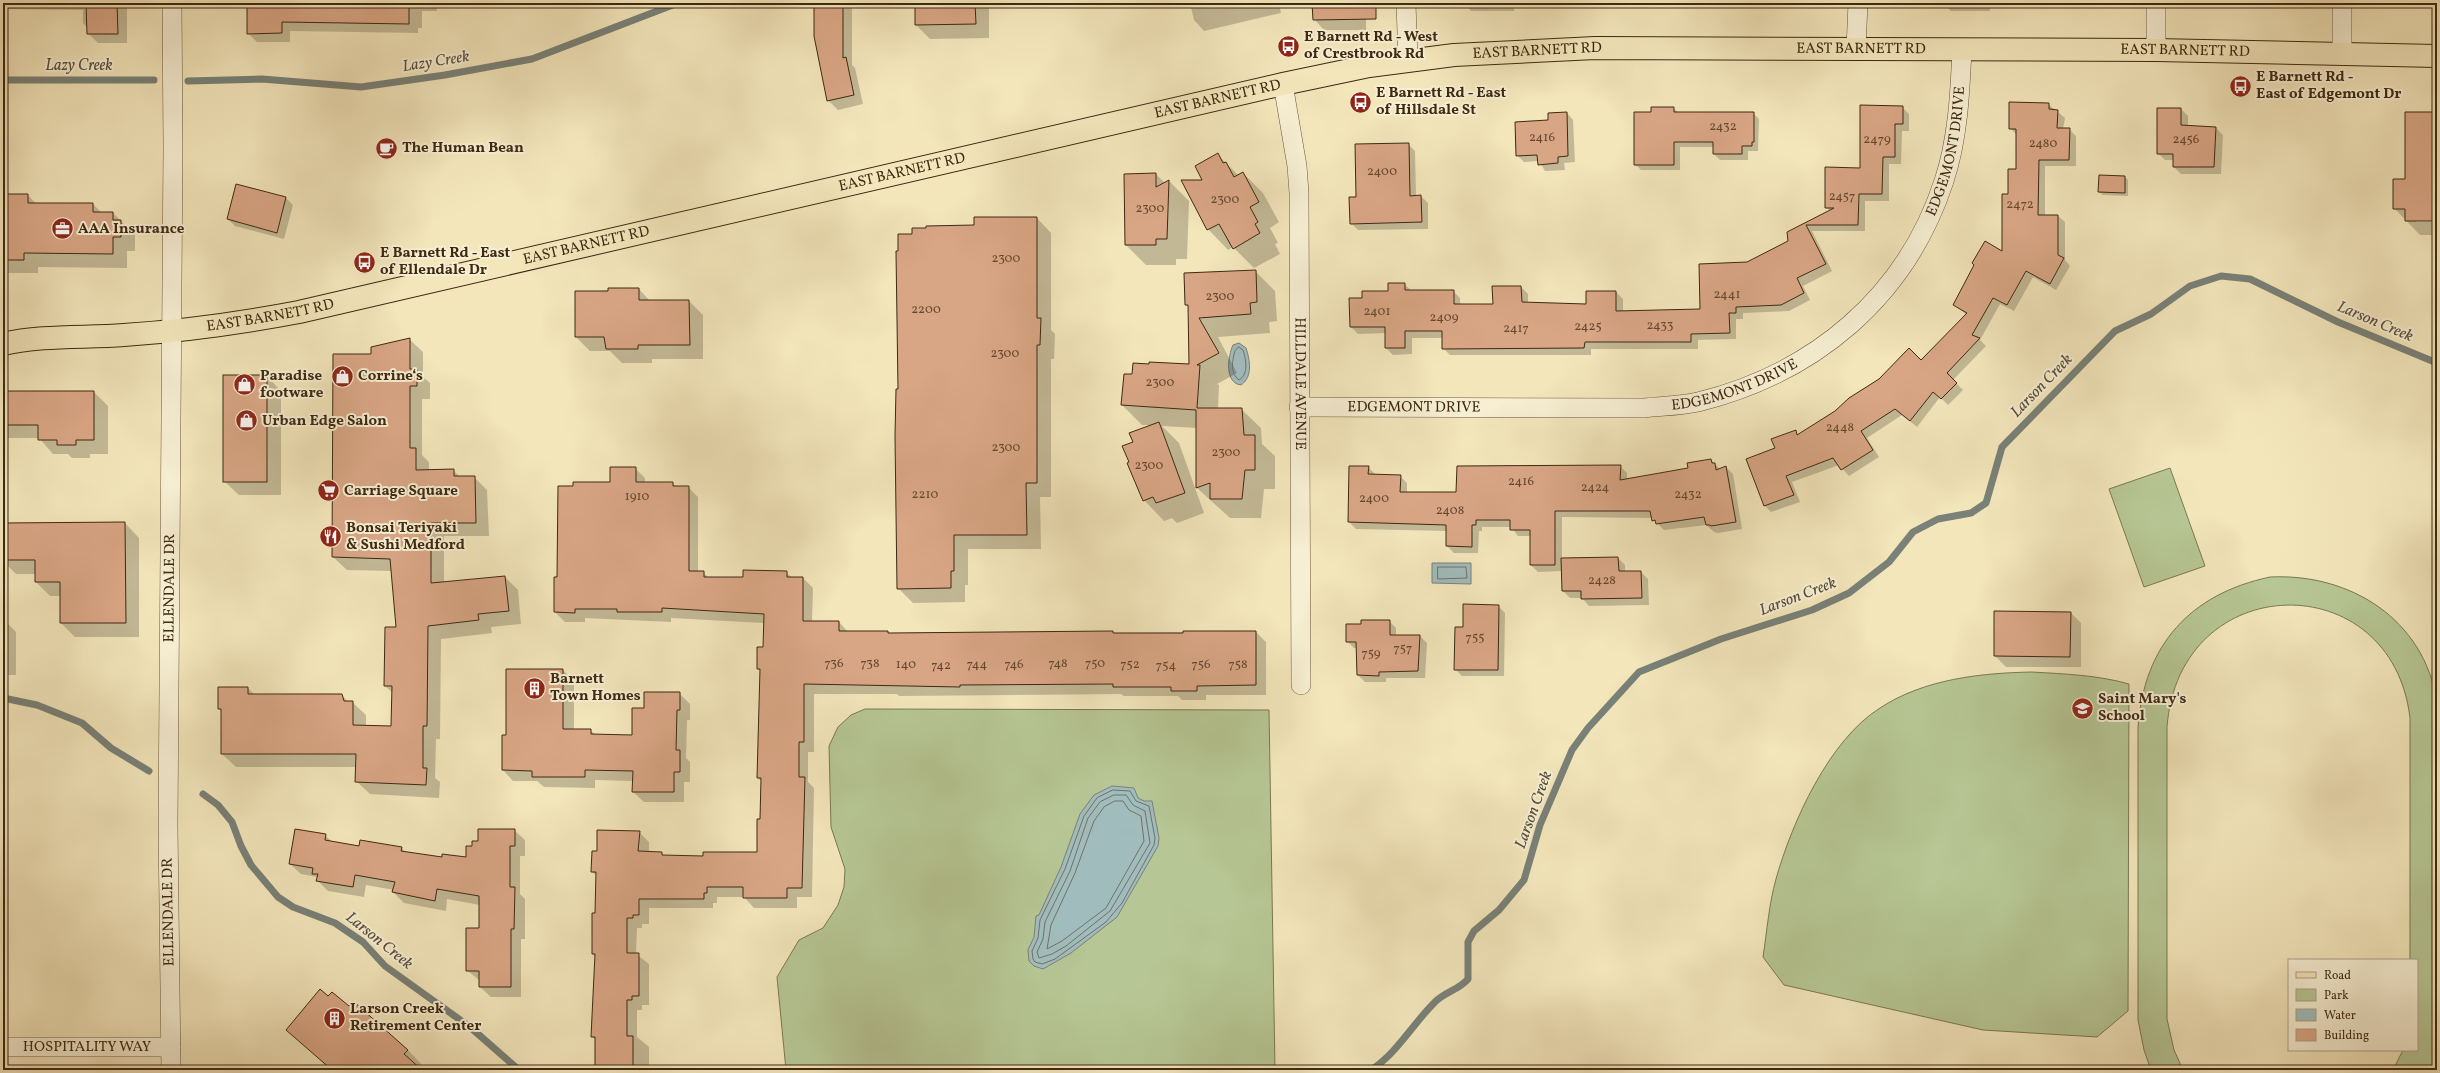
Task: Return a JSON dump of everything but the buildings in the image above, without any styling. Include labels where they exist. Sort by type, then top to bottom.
[{"type":"main road","name":"EAST BARNETT RD","points":[[9,340],[84,338],[172,331],[253,321],[357,300],[1282,84],[1369,66],[1454,55],[1542,49],[1962,49],[2156,50],[2437,56]]},
{"type":"street","name":"ELLENDALE DR","points":[[171,1070],[168,825],[172,331],[172,3]]},
{"type":"street","points":[[1406,3],[1408,61]]},
{"type":"street","points":[[1856,49],[1858,3]]},
{"type":"street","points":[[2156,3],[2156,50]]},
{"type":"street","points":[[2342,3],[2342,55]]},
{"type":"street","name":"EDGEMONT DRIVE","points":[[1299,406],[1644,408],[1696,402],[1733,392],[1792,367],[1836,337],[1885,290],[1910,256],[1930,220],[1945,179],[1958,119],[1962,49]]},
{"type":"street","name":"HILLDALE AVENUE","points":[[1282,84],[1297,166],[1299,193],[1301,685]]},
{"type":"street","name":"HOSPITALITY WAY","points":[[3,1047],[171,1047]]},
{"type":"green space","points":[[2170,468],[2205,566],[2144,587],[2109,489]]},
{"type":"green space","points":[[2270,577],[2300,578],[2328,583],[2355,593],[2379,607],[2400,625],[2417,647],[2429,673],[2437,702],[2437,1070],[2393,1070],[2402,1051],[2418,1051],[2418,959],[2410,959],[2410,718],[2395,668],[2366,632],[2328,611],[2286,605],[2244,614],[2208,637],[2180,675],[2167,727],[2167,1019],[2174,1050],[2183,1070],[2151,1070],[2144,1050],[2138,1020],[2138,727],[2142,698],[2150,671],[2161,648],[2176,628],[2195,610],[2216,596],[2242,585]]},
{"type":"green space","points":[[2032,672],[2069,674],[2129,684],[2128,1011],[2097,1037],[1983,1030],[1784,985],[1763,957],[1776,879],[1802,808],[1829,761],[1844,740],[1862,722],[1880,708],[1915,690],[1934,684],[1973,676]]},
{"type":"green space","points":[[865,709],[1269,710],[1275,1070],[786,1070],[777,977],[799,940],[823,928],[838,905],[844,887],[845,869],[831,827],[829,746],[838,727],[851,715]]},
{"type":"water","points":[[1239,343],[1246,348],[1250,368],[1245,382],[1241,385],[1232,379],[1229,368],[1233,345]]},
{"type":"water","points":[[1432,563],[1471,563],[1471,584],[1432,583]]},
{"type":"water","points":[[1112,786],[1134,788],[1138,798],[1144,801],[1152,801],[1159,838],[1158,846],[1117,917],[1071,953],[1043,969],[1034,966],[1029,961],[1028,950],[1034,937],[1036,916],[1039,915],[1061,867],[1080,814],[1094,795]]},
{"type":"waterway","name":"Lazy Creek","points":[[188,81],[262,79],[361,87],[445,75],[532,59],[678,3]]},
{"type":"waterway","name":"Lazy Creek","points":[[3,80],[154,80]]},
{"type":"waterway","name":"Larson Creek","points":[[1371,1070],[1389,1055],[1438,999],[1460,986],[1468,979],[1468,942],[1474,931],[1499,910],[1524,880],[1540,825],[1572,750],[1588,728],[1639,672],[1721,639],[1812,610],[1849,593],[1889,562],[1913,532],[1938,519],[1971,513],[1986,503],[2002,447],[2115,331],[2151,314],[2190,286],[2221,276],[2250,279],[2338,322],[2437,363]]},
{"type":"waterway","name":"Larson Creek","points":[[3,698],[37,705],[82,723],[111,748],[149,771]]},
{"type":"waterway","name":"Larson Creek","points":[[203,794],[218,805],[232,822],[241,846],[251,865],[278,897],[293,907],[335,923],[363,942],[385,966],[470,1027],[519,1070]]},
{"type":"place","name":"E Barnett Rd - West of Crestbrook Rd","points":[[1288,46]]},
{"type":"place","name":"E Barnett Rd - East of Edgemont Dr","points":[[2241,86]]},
{"type":"place","name":"E Barnett Rd - East of Hillsdale St","points":[[1361,102]]},
{"type":"place","name":"The Human Bean","points":[[386,148]]},
{"type":"place","name":"AAA Insurance","points":[[62,229]]},
{"type":"place","name":"E Barnett Rd - East of Ellendale Dr","points":[[364,262]]},
{"type":"place","name":"Corrine‘s","points":[[343,376]]},
{"type":"place","name":"Paradise footware","points":[[244,385]]},
{"type":"place","name":"Urban Edge Salon","points":[[247,421]]},
{"type":"place","name":"Carriage Square","points":[[329,491]]},
{"type":"place","name":"Bonsai Teriyaki & Sushi Medford","points":[[331,537]]},
{"type":"place","name":"Barnett Town Homes","points":[[534,688]]},
{"type":"place","name":"Saint Mary's School","points":[[2082,708]]},
{"type":"place","name":"Larson Creek Retirement Center","points":[[334,1018]]}]
